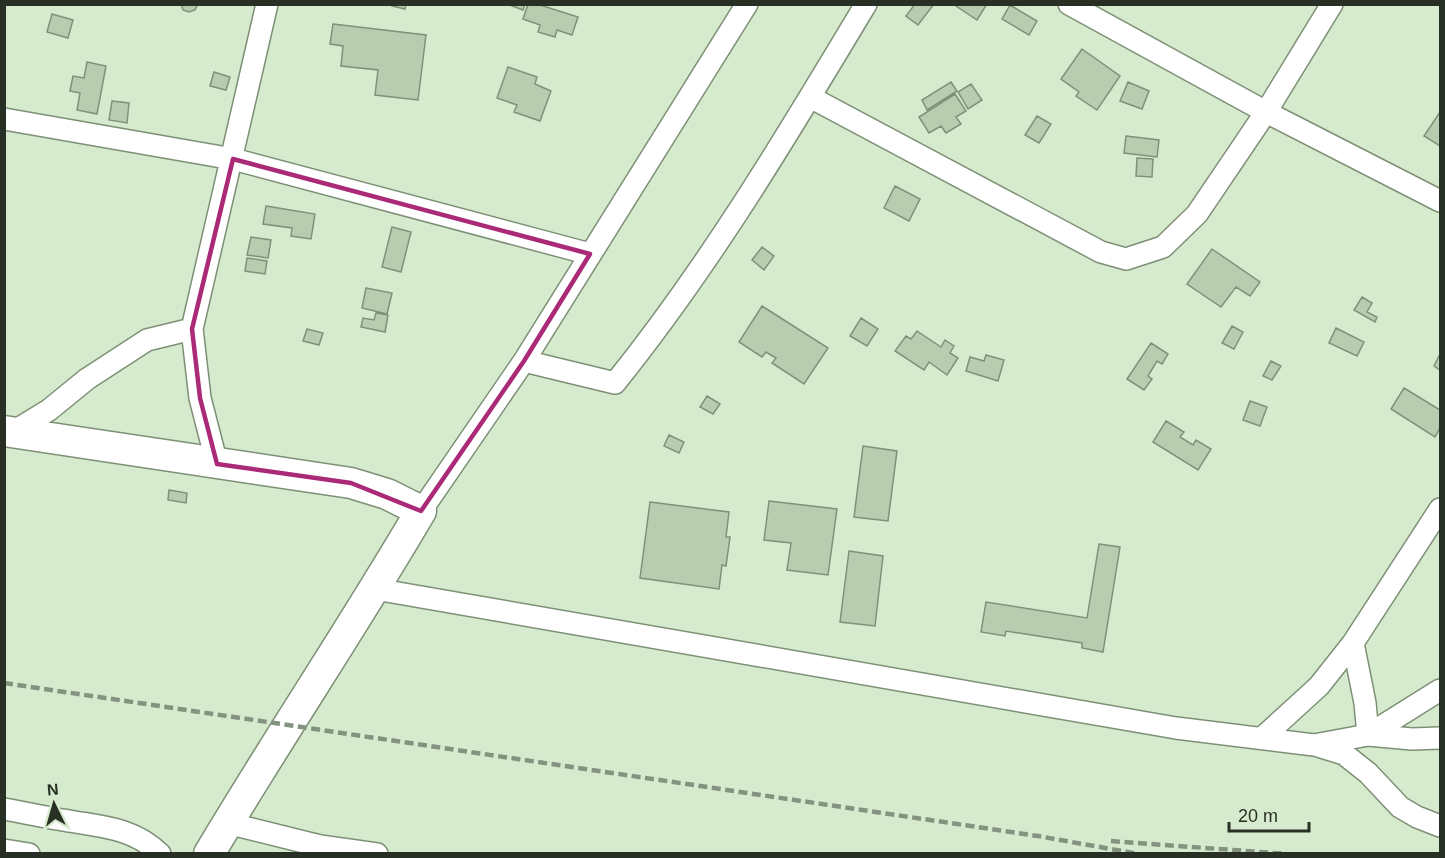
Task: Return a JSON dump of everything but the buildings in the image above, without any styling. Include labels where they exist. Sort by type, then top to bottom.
[{"type":"street","points":[[217,464],[201,398],[192,329],[267,4]]},
{"type":"street","points":[[209,854],[422,511],[524,361],[747,4]]},
{"type":"street","points":[[524,361],[615,383],[656,332],[697,274],[810,97],[866,4]]},
{"type":"street","points":[[1069,4],[1266,112],[1440,201]]},
{"type":"street","points":[[810,97],[1101,252],[1126,259],[1163,248],[1197,214],[1266,112],[1332,4]]},
{"type":"street","points":[[4,119],[233,159],[590,254]]},
{"type":"street","points":[[9,431],[49,411],[87,379],[147,340],[192,329]]},
{"type":"street","points":[[9,431],[351,483],[387,494],[422,511]]},
{"type":"street","points":[[1262,738],[1319,686],[1353,643],[1440,509]]},
{"type":"street","points":[[375,589],[1176,728],[1314,745],[1344,754],[1368,773],[1400,807],[1440,826]]},
{"type":"street","points":[[1353,643],[1365,703],[1368,735]]},
{"type":"street","points":[[1368,735],[1440,690]]},
{"type":"street","points":[[1314,745],[1368,735],[1412,739],[1440,738]]},
{"type":"street","points":[[4,809],[113,828],[143,840],[160,854]]},
{"type":"street","points":[[227,823],[319,850],[377,854]]},
{"type":"street","points":[[4,850],[29,854]]},
{"type":"highlighted area","points":[[233,159],[590,254],[524,361],[421,511],[351,483],[217,464],[200,398],[192,329]]},
{"type":"railway","points":[[4,683],[1038,836],[1139,854]]},
{"type":"railway","points":[[1111,841],[1287,854]]}]
